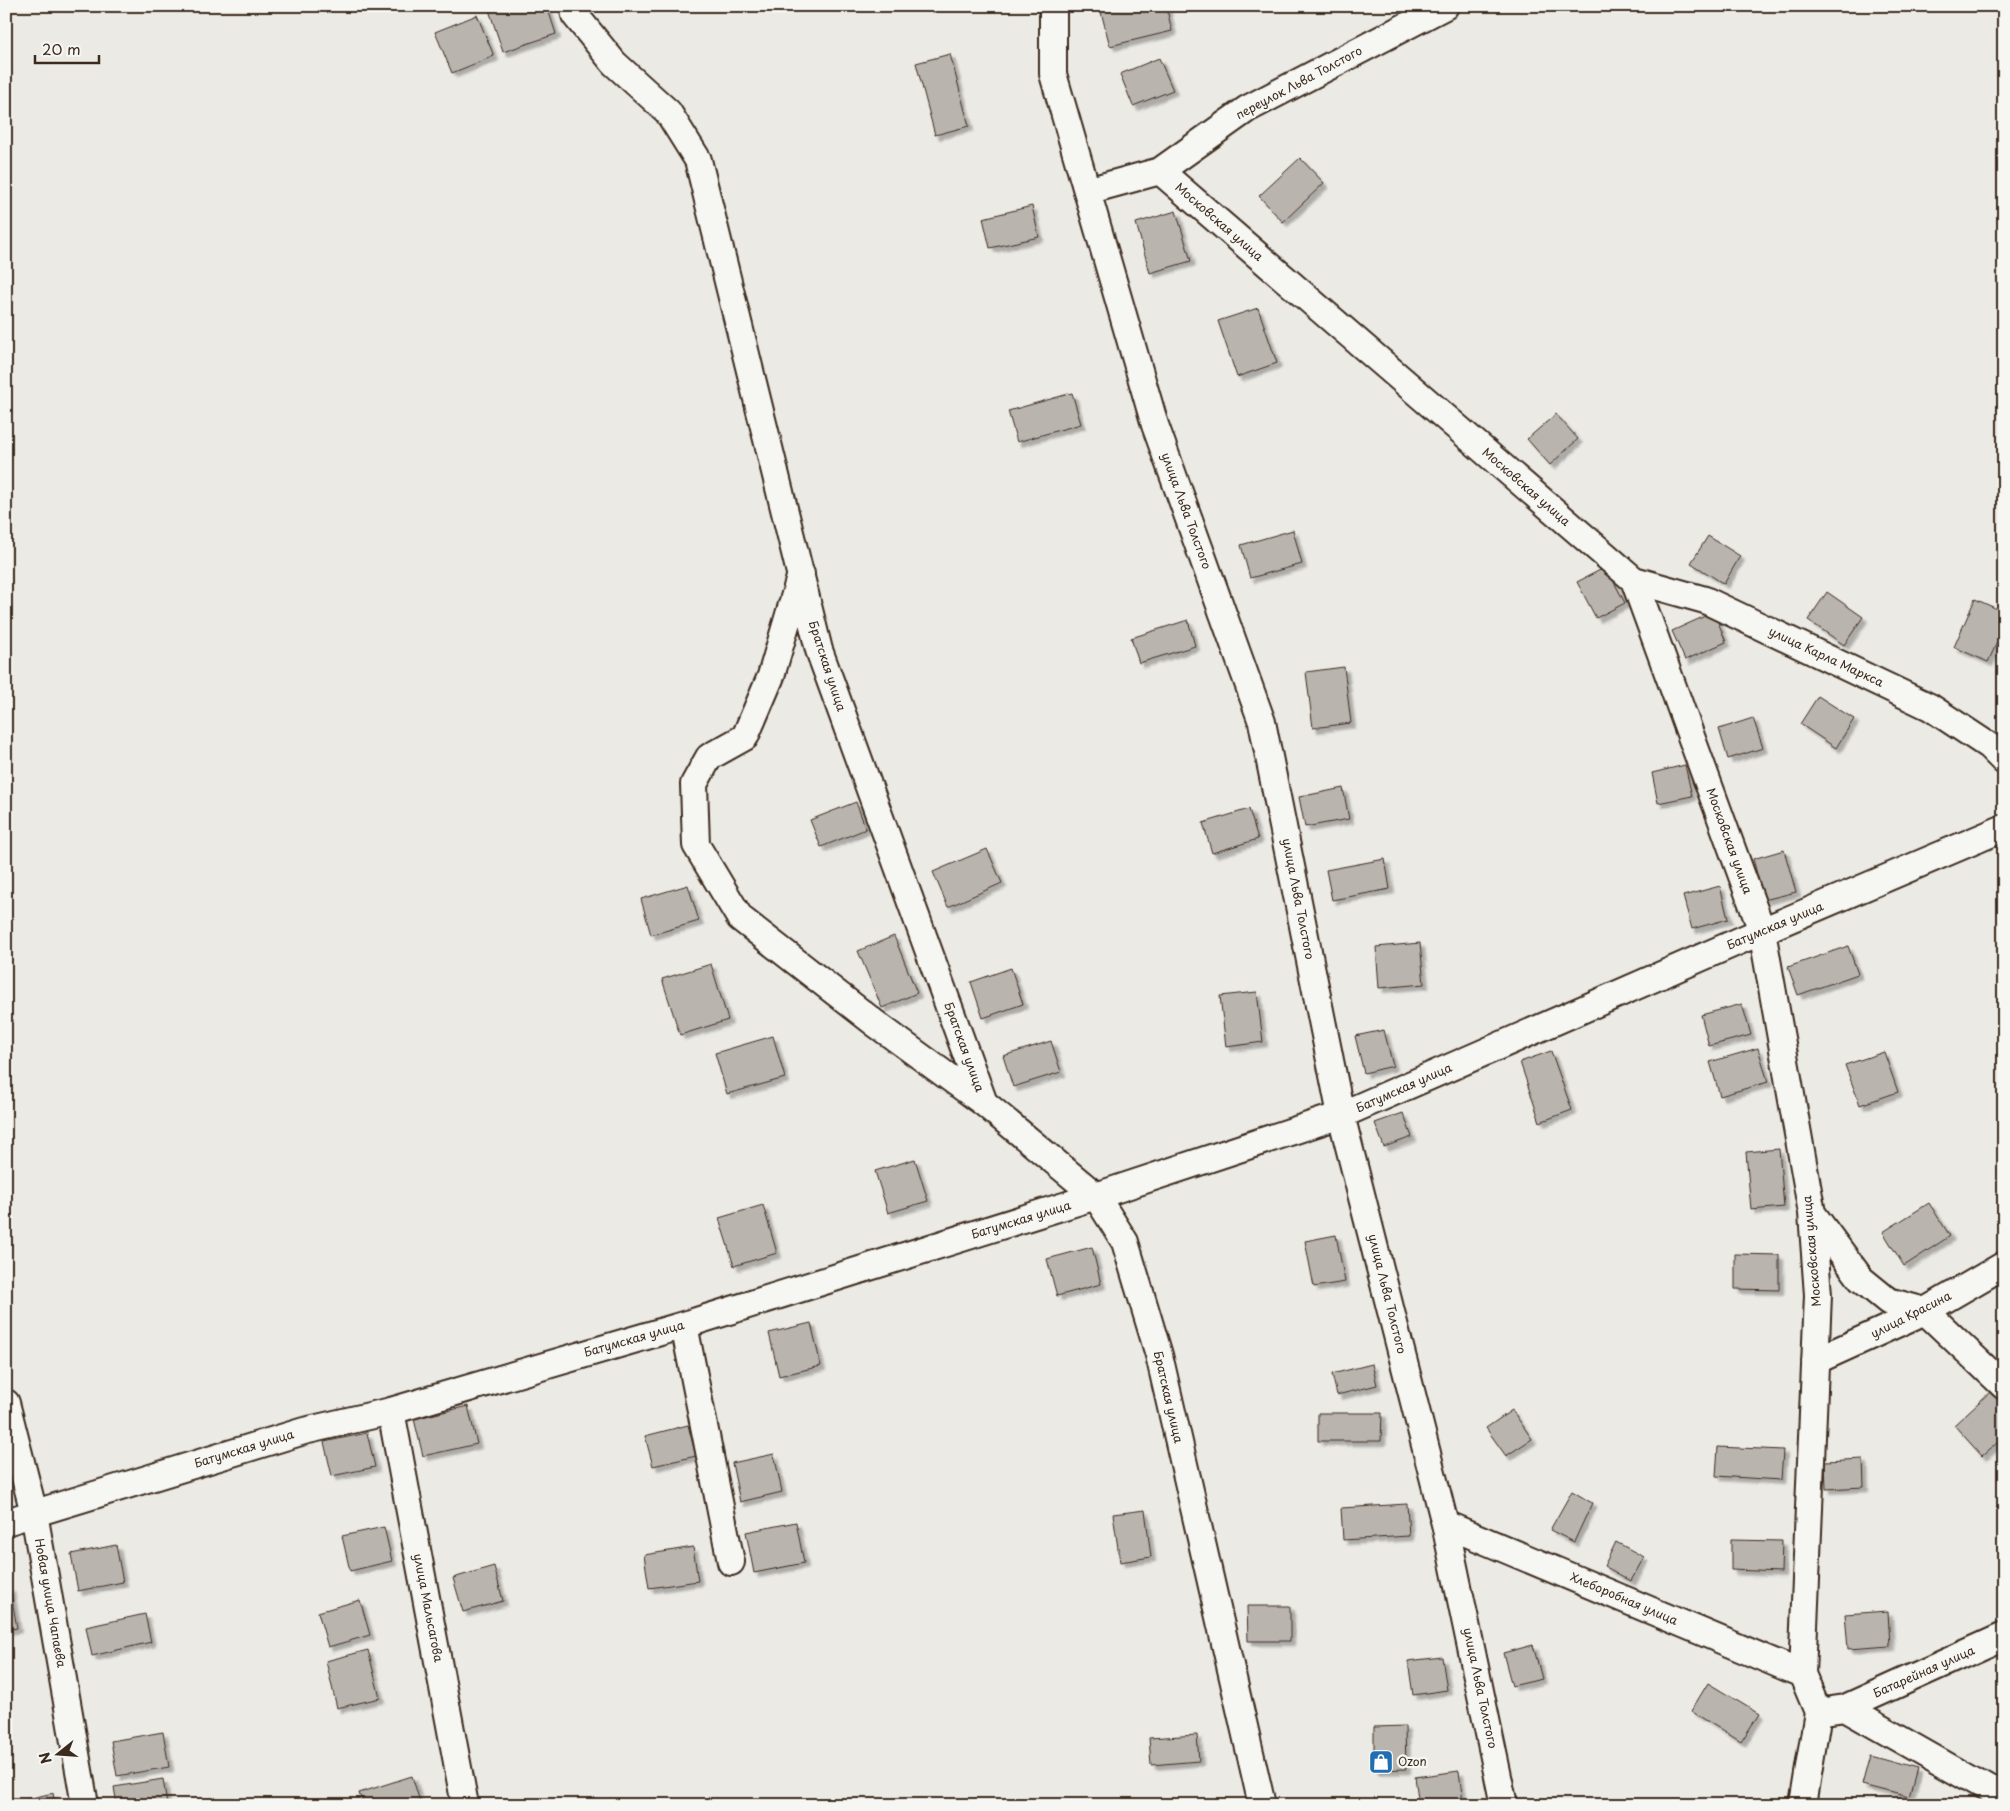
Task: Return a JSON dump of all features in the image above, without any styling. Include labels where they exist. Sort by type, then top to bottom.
[{"type":"street","name":"Братская улица","points":[[573,6],[575,15],[614,63],[668,112],[698,160],[819,650],[984,1103],[1096,1196],[1125,1242],[1159,1354],[1262,1805]]},
{"type":"street","name":"улица Льва Толстого","points":[[1053,6],[1053,74],[1155,425],[1262,722],[1342,1115],[1445,1524],[1504,1805]]},
{"type":"street","name":"переулок Льва Толстого","points":[[1160,171],[1247,109],[1445,6]]},
{"type":"street","points":[[1087,191],[1160,171]]},
{"type":"street","name":"Московская улица","points":[[1160,171],[1634,580],[1762,932],[1812,1213],[1818,1295],[1802,1674],[1818,1712]]},
{"type":"street","points":[[801,574],[771,676],[745,737],[709,757],[694,784],[696,845],[740,918],[876,1024],[984,1103]]},
{"type":"street","name":"улица Карла Маркса","points":[[1634,580],[1705,600],[1930,707],[1988,746],[2004,761]]},
{"type":"street","name":"Батумская улица","points":[[6,1522],[304,1431],[391,1411],[684,1324],[1096,1196],[1342,1115],[2004,828]]},
{"type":"street","points":[[1812,1213],[1861,1279],[1888,1301],[1925,1311],[2004,1386]]},
{"type":"street","name":"улица Красина","points":[[1815,1361],[1925,1311],[2004,1265]]},
{"type":"street","points":[[684,1324],[731,1562]]},
{"type":"street","name":"Новая улица Чапаева","points":[[6,1403],[34,1513],[85,1805]]},
{"type":"street","name":"улица Мальсагова","points":[[391,1411],[465,1805]]},
{"type":"street","name":"Хлеборобная улица","points":[[1445,1524],[1802,1674]]},
{"type":"street","name":"Батарейная улица","points":[[1845,1708],[2004,1636]]},
{"type":"street","points":[[1803,1805],[1818,1712],[1845,1708],[1994,1796]]},
{"type":"building","points":[[547,6],[556,34],[503,52],[488,7]]},
{"type":"building","points":[[1125,6],[1166,6],[1172,31],[1110,46],[1101,12]]},
{"type":"building","points":[[477,15],[494,56],[452,73],[435,32]]},
{"type":"building","points":[[950,54],[969,126],[935,135],[916,63]]},
{"type":"building","points":[[1159,58],[1173,90],[1133,106],[1120,74]]},
{"type":"building","points":[[1300,158],[1324,183],[1283,222],[1259,196]]},
{"type":"building","points":[[1032,206],[1039,237],[990,248],[983,218]]},
{"type":"building","points":[[1176,211],[1191,261],[1150,273],[1136,223]]},
{"type":"building","points":[[1258,308],[1277,363],[1237,377],[1218,321]]},
{"type":"building","points":[[1072,393],[1081,424],[1017,442],[1008,411]]},
{"type":"building","points":[[1556,414],[1578,439],[1550,465],[1527,439]]},
{"type":"building","points":[[1293,530],[1302,564],[1250,578],[1241,545]]},
{"type":"building","points":[[1708,536],[1740,556],[1724,584],[1691,563]]},
{"type":"building","points":[[1606,567],[1625,603],[1596,618],[1577,582]]},
{"type":"building","points":[[1827,592],[1863,617],[1844,645],[1808,620]]},
{"type":"building","points":[[1975,599],[2004,612],[2004,627],[1988,662],[1954,647]]},
{"type":"building","points":[[1714,612],[1726,642],[1685,660],[1672,631]]},
{"type":"building","points":[[1188,620],[1195,646],[1139,663],[1131,638]]},
{"type":"building","points":[[1344,667],[1351,723],[1313,728],[1306,672]]},
{"type":"building","points":[[1818,696],[1854,719],[1836,748],[1800,724]]},
{"type":"building","points":[[1753,718],[1763,748],[1728,759],[1719,729]]},
{"type":"building","points":[[1685,765],[1692,796],[1658,803],[1652,773]]},
{"type":"building","points":[[1343,788],[1349,819],[1305,827],[1299,797]]},
{"type":"building","points":[[856,802],[866,829],[821,847],[810,820]]},
{"type":"building","points":[[1249,809],[1258,839],[1212,853],[1203,823]]},
{"type":"building","points":[[987,849],[1002,883],[948,907],[933,872]]},
{"type":"building","points":[[1784,850],[1796,892],[1764,900],[1753,859]]},
{"type":"building","points":[[1385,859],[1390,889],[1332,900],[1326,870]]},
{"type":"building","points":[[688,885],[699,921],[651,935],[641,899]]},
{"type":"building","points":[[1720,886],[1728,919],[1692,929],[1683,896]]},
{"type":"building","points":[[894,936],[917,993],[882,1008],[858,951]]},
{"type":"building","points":[[1420,943],[1424,984],[1379,988],[1376,947]]},
{"type":"building","points":[[1848,946],[1858,974],[1798,995],[1788,967]]},
{"type":"building","points":[[711,964],[728,1020],[680,1035],[662,979]]},
{"type":"building","points":[[1011,968],[1023,1004],[983,1018],[971,982]]},
{"type":"building","points":[[1257,992],[1263,1042],[1226,1047],[1220,996]]},
{"type":"building","points":[[1742,1004],[1751,1035],[1709,1046],[1701,1015]]},
{"type":"building","points":[[1384,1030],[1393,1066],[1364,1073],[1355,1036]]},
{"type":"building","points":[[773,1036],[785,1078],[727,1094],[715,1053]]},
{"type":"building","points":[[1051,1041],[1061,1072],[1013,1087],[1003,1056]]},
{"type":"building","points":[[1758,1048],[1768,1082],[1720,1096],[1710,1062]]},
{"type":"building","points":[[1551,1051],[1572,1110],[1540,1122],[1520,1062]]},
{"type":"building","points":[[1884,1052],[1898,1092],[1860,1105],[1845,1065]]},
{"type":"building","points":[[1403,1113],[1412,1137],[1384,1147],[1375,1123]]},
{"type":"building","points":[[1779,1149],[1784,1207],[1751,1210],[1746,1152]]},
{"type":"building","points":[[915,1159],[928,1201],[888,1213],[875,1171]]},
{"type":"building","points":[[1929,1203],[1950,1236],[1904,1266],[1883,1232]]},
{"type":"building","points":[[763,1205],[777,1253],[734,1266],[719,1218]]},
{"type":"building","points":[[1336,1235],[1345,1282],[1314,1287],[1305,1241]]},
{"type":"building","points":[[1092,1247],[1101,1284],[1057,1296],[1047,1259]]},
{"type":"building","points":[[1735,1254],[1779,1255],[1779,1290],[1735,1289]]},
{"type":"building","points":[[811,1323],[821,1366],[779,1376],[769,1333]]},
{"type":"building","points":[[1372,1364],[1377,1385],[1337,1395],[1332,1374]]},
{"type":"building","points":[[1991,1391],[2004,1405],[2004,1437],[1982,1456],[1954,1425]]},
{"type":"building","points":[[468,1406],[477,1444],[423,1456],[414,1419]]},
{"type":"building","points":[[1512,1410],[1532,1439],[1506,1456],[1486,1428]]},
{"type":"building","points":[[1318,1413],[1382,1413],[1381,1441],[1318,1441]]},
{"type":"building","points":[[688,1425],[696,1456],[653,1466],[645,1436]]},
{"type":"building","points":[[367,1433],[375,1467],[332,1476],[324,1442]]},
{"type":"building","points":[[1718,1447],[1783,1450],[1781,1480],[1716,1476]]},
{"type":"building","points":[[774,1454],[782,1492],[740,1502],[732,1463]]},
{"type":"building","points":[[1863,1459],[1864,1487],[1826,1489],[1825,1461]]},
{"type":"building","points":[[1572,1491],[1592,1503],[1574,1542],[1550,1530]]},
{"type":"building","points":[[1407,1504],[1409,1536],[1343,1540],[1341,1508]]},
{"type":"building","points":[[1145,1510],[1151,1557],[1120,1562],[1113,1514]]},
{"type":"building","points":[[796,1522],[804,1563],[754,1573],[746,1532]]},
{"type":"building","points":[[384,1527],[392,1561],[350,1571],[342,1536]]},
{"type":"building","points":[[1731,1540],[1782,1541],[1781,1572],[1731,1570]]},
{"type":"building","points":[[1616,1542],[1644,1557],[1631,1581],[1604,1566]]},
{"type":"building","points":[[116,1545],[123,1582],[78,1591],[71,1554]]},
{"type":"building","points":[[693,1547],[698,1581],[649,1588],[644,1555]]},
{"type":"building","points":[[494,1566],[503,1601],[463,1612],[453,1578]]},
{"type":"building","points":[[6,1588],[10,1588],[17,1628],[6,1630]]},
{"type":"building","points":[[360,1600],[370,1635],[328,1647],[318,1612]]},
{"type":"building","points":[[1247,1606],[1290,1606],[1290,1641],[1248,1641]]},
{"type":"building","points":[[1888,1611],[1890,1646],[1848,1649],[1845,1614]]},
{"type":"building","points":[[145,1614],[151,1642],[92,1656],[86,1627]]},
{"type":"building","points":[[1533,1645],[1542,1679],[1512,1686],[1503,1653]]},
{"type":"building","points":[[368,1650],[380,1698],[337,1708],[326,1661]]},
{"type":"building","points":[[1442,1657],[1447,1690],[1413,1695],[1408,1661]]},
{"type":"building","points":[[1708,1683],[1759,1714],[1741,1742],[1691,1711]]},
{"type":"building","points":[[1405,1726],[1406,1769],[1374,1770],[1374,1727]]},
{"type":"building","points":[[163,1732],[169,1767],[117,1776],[111,1741]]},
{"type":"building","points":[[1197,1735],[1199,1761],[1151,1765],[1149,1738]]},
{"type":"building","points":[[1870,1755],[1917,1768],[1909,1797],[1862,1785]]},
{"type":"building","points":[[1459,1771],[1463,1803],[1419,1805],[1415,1777]]},
{"type":"building","points":[[412,1776],[421,1805],[363,1805],[359,1793]]},
{"type":"building","points":[[163,1779],[167,1805],[117,1805],[114,1787]]},
{"type":"building","points":[[53,1793],[55,1805],[6,1805],[6,1804]]},
{"type":"place","name":"Ozon","points":[[1381,1762]]}]
